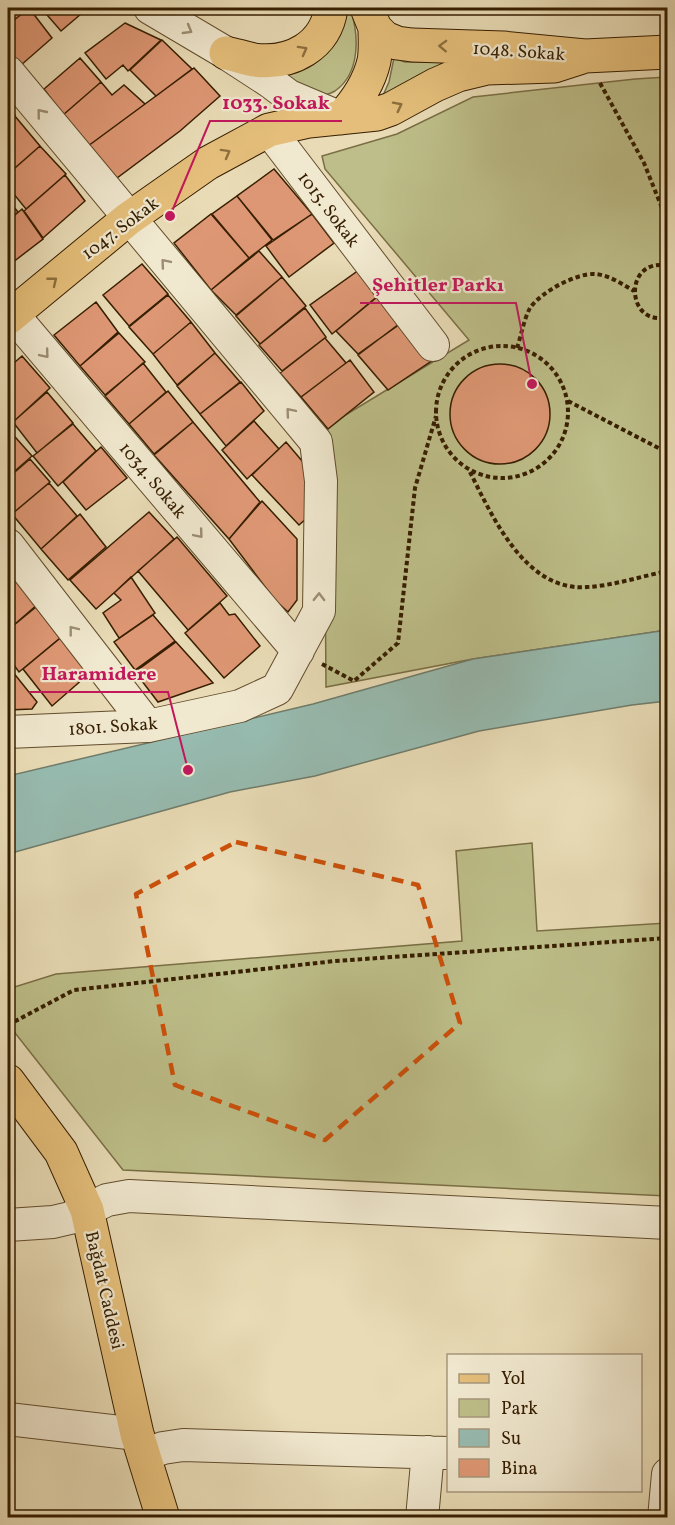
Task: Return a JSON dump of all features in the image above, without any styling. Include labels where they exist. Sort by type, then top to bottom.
[{"type":"main road","points":[[226,53],[255,60],[282,60],[302,53],[318,41],[330,17],[331,8]]},
{"type":"main road","points":[[341,118],[354,104],[363,89],[374,60],[371,18]]},
{"type":"main road","name":"1048. Sokak","points":[[371,18],[385,38],[397,43],[412,45],[503,48],[585,56],[668,52]]},
{"type":"main road","name":"1047. Sokak","points":[[9,314],[128,219],[208,163],[269,130],[309,121],[377,114],[458,75],[487,68],[554,66],[585,56]]},
{"type":"main road","name":"Bağdat Caddesi","points":[[8,1081],[61,1152],[87,1210],[140,1444],[163,1518]]},
{"type":"street","points":[[150,8],[226,53],[289,96],[341,118]]},
{"type":"street","name":"1801. Sokak","points":[[8,72],[128,219],[316,442],[321,481],[319,611],[277,689],[240,706],[148,726],[8,732]]},
{"type":"street","name":"1015. Sokak","points":[[269,130],[433,345]]},
{"type":"street","name":"1034. Sokak","points":[[9,314],[298,651]]},
{"type":"street","points":[[8,545],[148,726]]},
{"type":"street","points":[[8,1225],[53,1222],[70,1218],[107,1200],[129,1196],[668,1222]]},
{"type":"street","points":[[8,1419],[163,1448],[183,1445],[438,1453],[422,1518]]},
{"type":"street","points":[[642,1470],[668,1473],[664,1518]]},
{"type":"path","points":[[585,56],[644,163],[668,223]]},
{"type":"path","points":[[668,266],[655,265],[647,268],[635,282],[634,291],[639,308],[645,314],[654,317],[668,317]]},
{"type":"path","points":[[517,348],[530,309],[545,292],[573,279],[594,274],[616,280],[634,291]]},
{"type":"path","points":[[298,651],[354,681],[398,643],[415,489],[436,415],[439,393],[449,373],[465,357],[485,348],[508,346],[530,351],[548,364],[561,381],[568,401],[568,423],[561,443],[549,460],[531,472],[511,479],[490,478],[470,471],[452,456],[441,437],[436,415]]},
{"type":"path","points":[[568,401],[668,453]]},
{"type":"path","points":[[470,471],[483,499],[515,550],[534,571],[546,579],[567,587],[587,587],[668,571]]},
{"type":"path","points":[[8,1025],[74,990],[335,961],[668,938]]},
{"type":"highlighted area","points":[[236,842],[418,885],[460,1023],[325,1140],[175,1085],[136,894]]},
{"type":"green space","points":[[340,8],[350,8],[355,29],[356,52],[350,74],[335,91],[317,98],[271,71]]},
{"type":"green space","points":[[394,58],[405,62],[448,62],[381,100],[389,82]]},
{"type":"green space","points":[[667,77],[667,630],[473,659],[326,687],[324,428],[469,340],[325,169],[322,156],[397,134],[473,97]]},
{"type":"green space","points":[[532,843],[537,931],[667,923],[667,1196],[123,1170],[8,1024],[8,989],[56,974],[462,941],[456,851]]},
{"type":"water","points":[[667,630],[667,701],[479,731],[315,776],[230,792],[8,854],[8,776],[313,704],[473,659]]},
{"type":"building","points":[[8,8],[29,8],[8,25]]},
{"type":"building","points":[[29,8],[52,38],[20,66],[8,50],[8,25]]},
{"type":"building","points":[[41,8],[88,8],[61,31]]},
{"type":"building","points":[[125,23],[161,40],[128,71],[123,65],[106,79],[85,53]]},
{"type":"building","points":[[162,40],[192,69],[156,96],[130,70]]},
{"type":"building","points":[[80,58],[101,82],[63,115],[44,89]]},
{"type":"building","points":[[194,68],[220,96],[180,131],[117,178],[88,146]]},
{"type":"building","points":[[101,82],[112,95],[124,85],[145,104],[88,146],[63,115]]},
{"type":"building","points":[[8,106],[15,115],[8,122]]},
{"type":"building","points":[[14,115],[40,146],[8,174],[8,122]]},
{"type":"building","points":[[40,146],[66,174],[26,209],[8,187],[8,174]]},
{"type":"building","points":[[274,169],[312,214],[273,240],[237,196]]},
{"type":"building","points":[[65,175],[85,201],[43,238],[24,211]]},
{"type":"building","points":[[237,196],[272,240],[249,258],[212,214]]},
{"type":"building","points":[[8,200],[18,212],[8,221]]},
{"type":"building","points":[[22,209],[43,239],[8,266],[8,221]]},
{"type":"building","points":[[211,214],[249,258],[211,290],[174,243]]},
{"type":"building","points":[[312,214],[334,243],[289,277],[266,246]]},
{"type":"building","points":[[259,251],[282,277],[236,315],[211,290]]},
{"type":"building","points":[[142,264],[168,294],[129,326],[103,295]]},
{"type":"building","points":[[366,265],[385,290],[332,334],[310,305]]},
{"type":"building","points":[[282,277],[306,306],[260,344],[236,316]]},
{"type":"building","points":[[382,293],[404,321],[358,354],[336,331]]},
{"type":"building","points":[[168,295],[191,322],[153,354],[129,327]]},
{"type":"building","points":[[96,302],[118,332],[80,366],[54,335]]},
{"type":"building","points":[[305,308],[326,337],[282,371],[259,345]]},
{"type":"building","points":[[403,321],[433,360],[388,390],[358,355]]},
{"type":"building","points":[[191,322],[215,353],[177,385],[153,354]]},
{"type":"building","points":[[119,333],[145,362],[105,395],[80,366]]},
{"type":"building","points":[[325,338],[346,363],[301,397],[280,373]]},
{"type":"building","points":[[215,353],[240,382],[200,414],[177,386]]},
{"type":"building","points":[[22,356],[50,388],[12,423],[8,418],[8,368]]},
{"type":"building","points":[[350,360],[374,392],[328,429],[301,397]]},
{"type":"building","points":[[143,363],[166,392],[129,424],[105,396]]},
{"type":"building","points":[[500,364],[528,372],[542,386],[550,414],[542,442],[528,456],[500,464],[472,456],[458,442],[450,414],[458,386],[472,372]]},
{"type":"building","points":[[241,382],[264,411],[226,446],[200,414]]},
{"type":"building","points":[[168,391],[193,422],[154,454],[129,424]]},
{"type":"building","points":[[47,392],[73,423],[37,453],[13,422]]},
{"type":"building","points":[[254,421],[279,449],[247,479],[222,450]]},
{"type":"building","points":[[193,422],[260,502],[229,539],[154,455]]},
{"type":"building","points":[[73,424],[96,451],[58,486],[33,456]]},
{"type":"building","points":[[8,429],[32,456],[8,477]]},
{"type":"building","points":[[286,442],[319,481],[309,516],[299,525],[252,475]]},
{"type":"building","points":[[101,447],[127,478],[86,510],[63,482]]},
{"type":"building","points":[[30,459],[50,482],[12,514],[8,509],[8,478]]},
{"type":"building","points":[[49,483],[77,516],[41,549],[12,514]]},
{"type":"building","points":[[262,501],[297,539],[297,600],[288,612],[275,600],[229,539]]},
{"type":"building","points":[[149,512],[174,539],[96,609],[70,580]]},
{"type":"building","points":[[80,514],[106,547],[68,580],[41,549]]},
{"type":"building","points":[[177,537],[227,596],[188,630],[138,571]]},
{"type":"building","points":[[15,575],[38,604],[8,630],[8,581]]},
{"type":"building","points":[[131,577],[155,613],[119,638],[103,613],[121,600],[114,593]]},
{"type":"building","points":[[220,603],[229,615],[235,614],[260,646],[224,678],[185,633]]},
{"type":"building","points":[[36,607],[60,638],[19,672],[8,657],[8,630]]},
{"type":"building","points":[[153,615],[175,641],[135,670],[114,642]]},
{"type":"building","points":[[64,635],[91,672],[52,706],[23,669]]},
{"type":"building","points":[[176,642],[213,683],[158,702],[135,672]]},
{"type":"building","points":[[8,666],[37,702],[32,709],[8,710]]},
{"type":"place","name":"1033. Sokak","points":[[170,216]]},
{"type":"place","name":"Şehitler Parkı","points":[[532,384]]},
{"type":"place","name":"Haramidere","points":[[188,770]]}]
